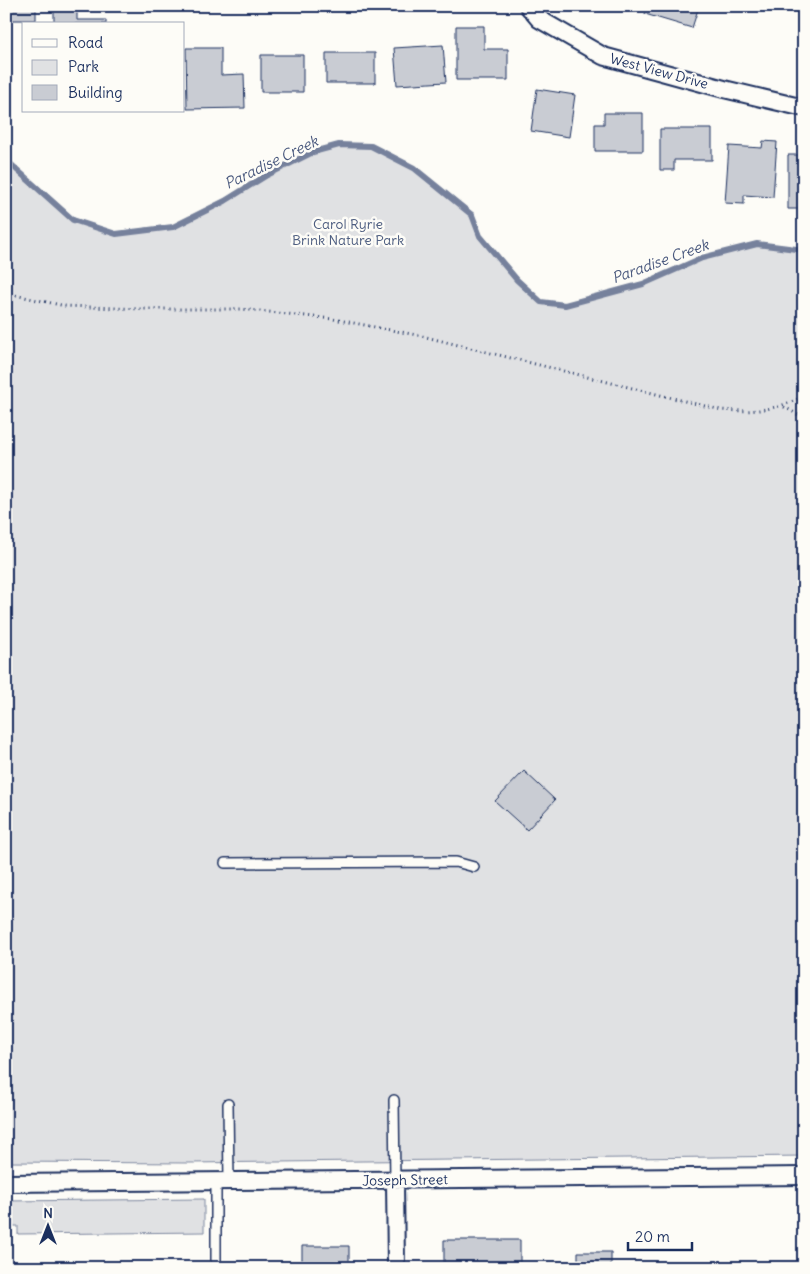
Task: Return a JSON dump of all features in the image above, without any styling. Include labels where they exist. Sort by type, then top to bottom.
[{"type":"street","name":"West View Drive","points":[[528,6],[538,18],[603,56],[724,89],[804,108]]},
{"type":"street","name":"Joseph Street","points":[[6,1183],[804,1176]]},
{"type":"street","points":[[395,1181],[396,1268]]},
{"type":"lane","points":[[225,863],[456,862],[474,867]]},
{"type":"lane","points":[[394,1100],[395,1181]]},
{"type":"lane","points":[[216,1264],[228,1104]]},
{"type":"path","points":[[6,293],[65,306],[142,309],[241,309],[333,318],[431,338],[721,410],[752,412],[783,407],[804,396]]},
{"type":"path","points":[[783,407],[804,418]]},
{"type":"green space","name":"Carol Ryrie Brink Nature Park","points":[[339,145],[371,146],[414,168],[472,215],[480,236],[517,280],[541,302],[565,305],[643,284],[702,258],[757,244],[804,250],[804,1156],[189,1163],[6,1162],[6,160],[73,220],[116,234],[173,227],[313,152]]},
{"type":"green space","points":[[204,1199],[204,1232],[18,1234],[18,1226],[6,1226],[6,1201]]},
{"type":"building","points":[[6,6],[36,6],[36,20],[6,20]]},
{"type":"building","points":[[54,6],[77,6],[77,20],[106,20],[106,22],[54,22]]},
{"type":"building","points":[[647,6],[699,6],[692,28],[645,14]]},
{"type":"building","points":[[456,26],[484,26],[484,49],[508,49],[508,80],[456,80]]},
{"type":"building","points":[[443,45],[446,82],[397,85],[394,48]]},
{"type":"building","points":[[186,48],[221,48],[221,75],[244,74],[245,108],[187,109]]},
{"type":"building","points":[[326,53],[375,53],[375,83],[326,83]]},
{"type":"building","points":[[261,55],[303,55],[303,92],[261,92]]},
{"type":"building","points":[[537,89],[575,95],[569,137],[531,131]]},
{"type":"building","points":[[604,113],[643,113],[643,151],[595,151],[595,124],[604,124]]},
{"type":"building","points":[[660,129],[712,129],[712,160],[674,160],[674,170],[660,170]]},
{"type":"building","points":[[763,141],[777,142],[773,197],[744,195],[744,204],[725,203],[729,146],[762,148]]},
{"type":"building","points":[[788,155],[804,155],[804,209],[788,209]]},
{"type":"building","points":[[524,771],[555,800],[527,830],[495,801]]},
{"type":"building","points":[[444,1240],[520,1240],[520,1268],[444,1268]]},
{"type":"building","points":[[302,1246],[349,1246],[349,1268],[302,1268]]},
{"type":"building","points":[[578,1252],[611,1252],[611,1268],[578,1268]]},
{"type":"waterway","name":"Paradise Creek","points":[[6,160],[73,220],[116,234],[173,227],[225,201],[267,175],[313,152],[339,145],[371,146],[414,168],[472,215],[480,236],[517,280],[541,302],[565,305],[643,284],[702,258],[757,244],[804,250]]}]
